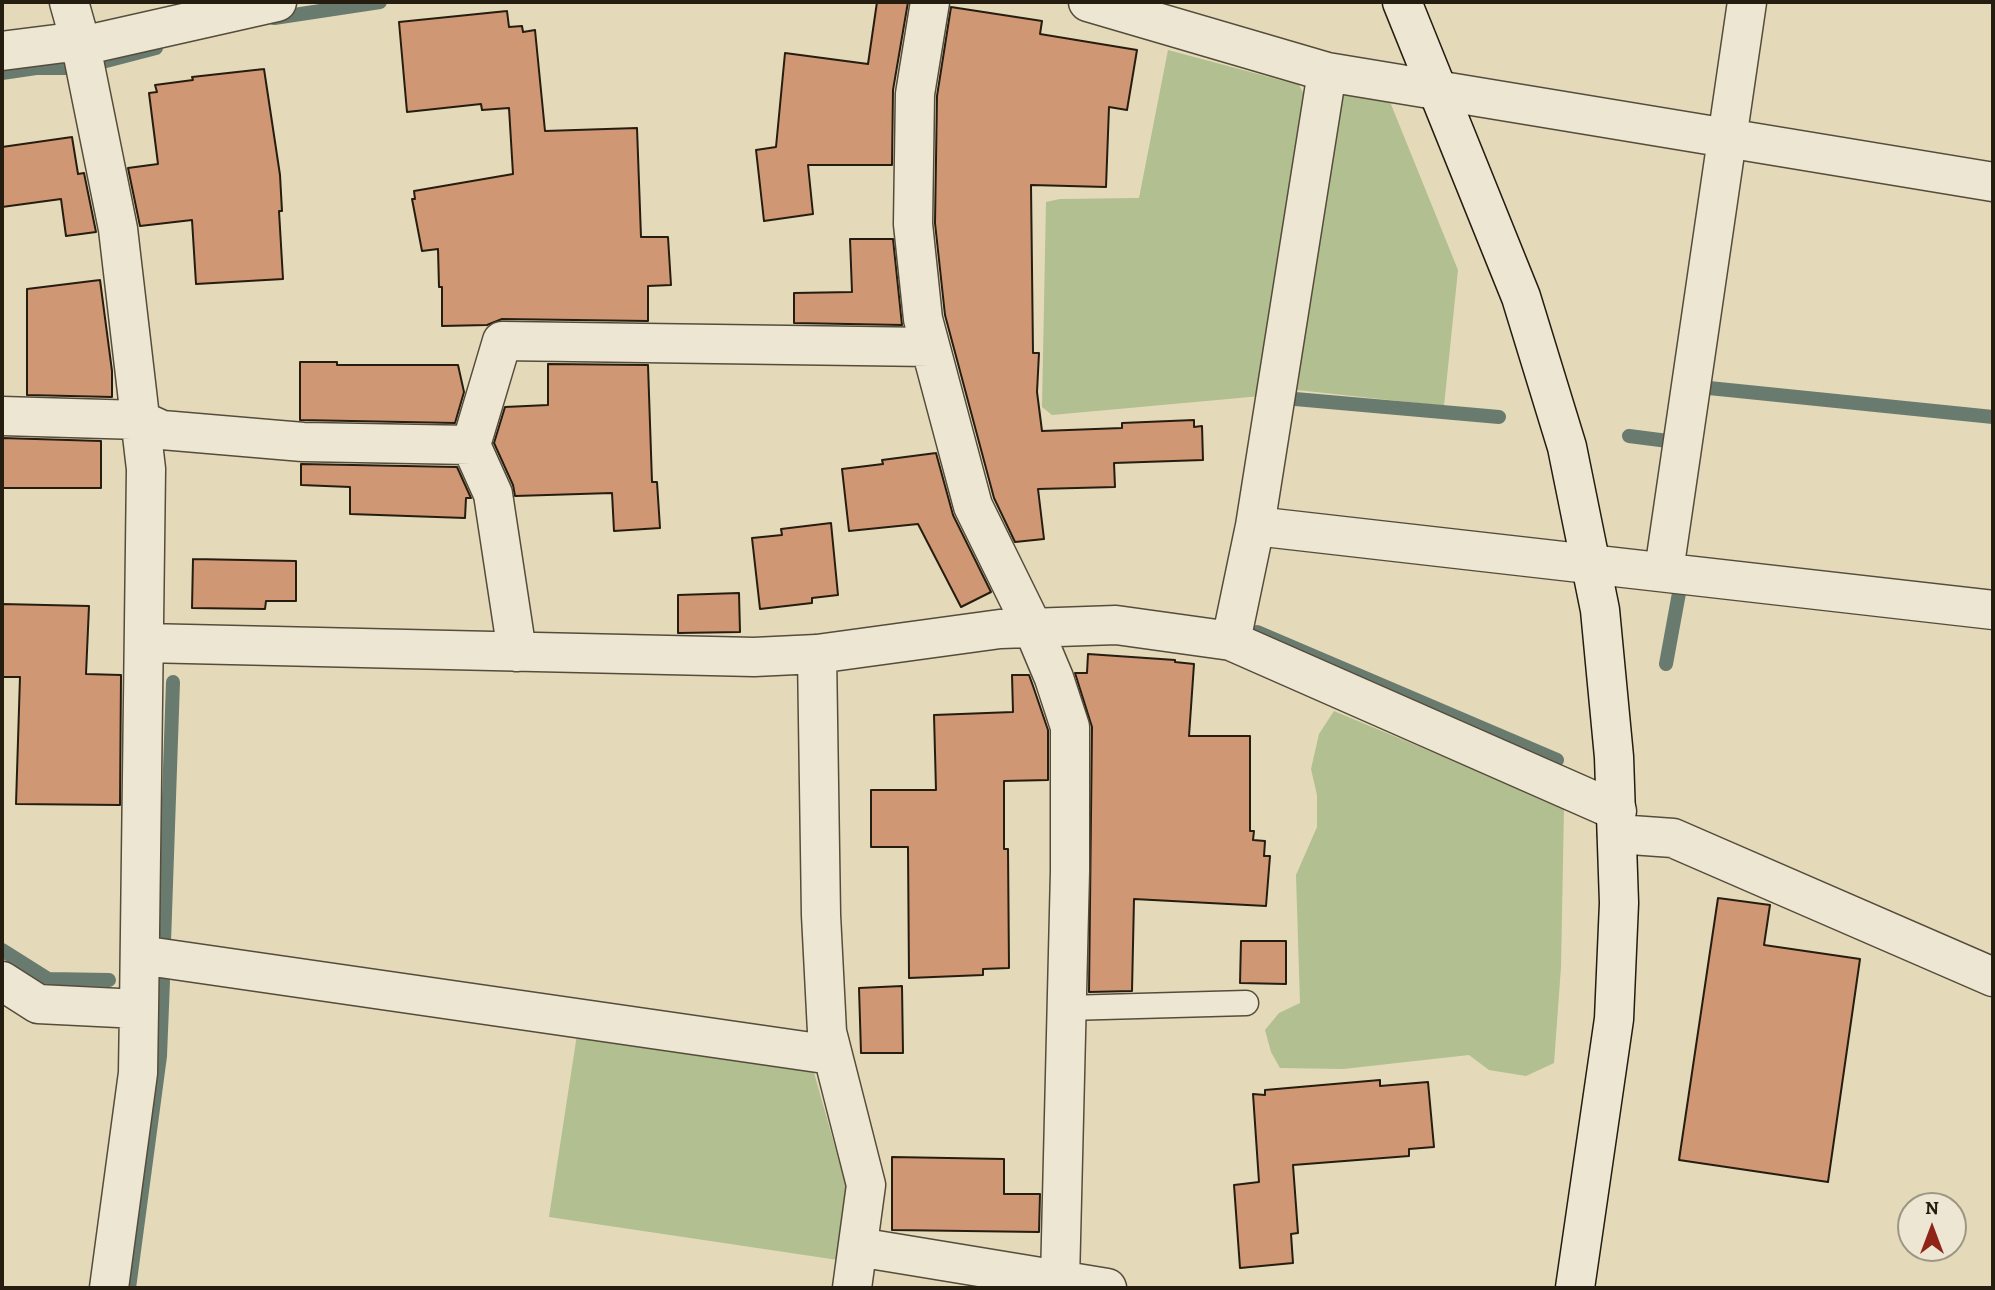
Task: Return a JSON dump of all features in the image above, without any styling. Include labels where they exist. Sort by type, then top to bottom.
[{"type":"street","points":[[69,2],[80,41],[118,229],[146,469],[138,1073],[108,1288]]},
{"type":"street","points":[[2,51],[80,41],[95,43],[276,2]]},
{"type":"street","points":[[930,2],[915,94],[913,223],[923,318],[973,506],[1033,628],[1054,678],[1070,727],[1060,1280]]},
{"type":"street","points":[[1088,2],[1327,72],[1993,182]]},
{"type":"street","points":[[1402,2],[1521,298],[1567,447],[1600,610],[1617,822],[1619,903],[1614,1019],[1575,1288]]},
{"type":"street","points":[[1664,571],[1747,2]]},
{"type":"street","points":[[1231,641],[1255,526],[1327,72]]},
{"type":"street","points":[[517,652],[493,494],[471,444],[502,341],[929,347]]},
{"type":"street","points":[[2,416],[140,420],[162,430],[303,442],[471,444]]},
{"type":"street","points":[[1255,526],[1993,610]]},
{"type":"street","points":[[144,643],[754,657],[817,654],[1000,629],[1116,625],[1231,641],[1617,822],[1673,838],[1993,977]]},
{"type":"street","points":[[817,654],[821,915],[827,1032],[866,1185],[852,1288]]},
{"type":"street","points":[[140,955],[832,1055]]},
{"type":"street","points":[[2,981],[38,1004],[139,1009]]},
{"type":"street","points":[[858,1247],[1107,1288]]},
{"type":"lane","points":[[1067,1008],[1246,1003]]},
{"type":"green space","points":[[1168,50],[1299,85],[1306,98],[1261,396],[1052,415],[1042,407],[1046,202],[1060,199],[1139,198]]},
{"type":"green space","points":[[1338,86],[1386,92],[1458,270],[1444,406],[1288,389]]},
{"type":"green space","points":[[1334,711],[1564,807],[1561,967],[1554,1063],[1526,1076],[1489,1070],[1469,1055],[1343,1069],[1280,1068],[1271,1052],[1265,1030],[1279,1013],[1300,1003],[1296,875],[1317,827],[1317,795],[1311,769],[1319,734]]},
{"type":"green space","points":[[578,1028],[811,1062],[848,1193],[838,1260],[549,1217]]},
{"type":"building","points":[[877,2],[908,2],[893,90],[892,165],[808,165],[813,214],[764,221],[756,150],[776,147],[785,53],[868,64]]},
{"type":"building","points":[[951,7],[1042,21],[1040,34],[1137,50],[1127,110],[1109,107],[1106,187],[1031,185],[1033,353],[1039,353],[1037,392],[1042,431],[1122,428],[1122,423],[1194,420],[1194,427],[1202,426],[1203,460],[1114,463],[1115,487],[1038,489],[1044,539],[1015,542],[994,498],[945,315],[935,223],[937,96]]},
{"type":"building","points":[[507,11],[509,27],[522,26],[523,32],[535,30],[545,131],[637,128],[641,237],[668,237],[671,285],[648,286],[648,321],[502,319],[487,325],[442,326],[438,249],[422,251],[412,199],[415,199],[414,191],[513,174],[509,108],[482,110],[481,104],[407,112],[399,22]]},
{"type":"building","points":[[264,69],[280,175],[283,279],[196,284],[192,220],[140,226],[128,168],[158,164],[149,93],[157,92],[155,85],[193,80],[192,77]]},
{"type":"building","points":[[72,137],[78,174],[84,173],[96,232],[66,236],[61,199],[2,207],[2,147]]},
{"type":"building","points":[[850,239],[893,239],[902,325],[794,323],[794,293],[852,292]]},
{"type":"building","points":[[100,280],[112,371],[112,397],[27,395],[27,289]]},
{"type":"building","points":[[300,362],[337,362],[337,365],[458,365],[464,392],[455,423],[300,420]]},
{"type":"building","points":[[548,364],[648,365],[652,482],[657,482],[660,528],[614,531],[612,493],[515,496],[513,485],[494,443],[505,407],[548,405]]},
{"type":"building","points":[[2,438],[101,441],[101,488],[2,488]]},
{"type":"building","points":[[936,453],[953,515],[991,592],[961,607],[918,524],[849,531],[842,469],[883,464],[882,460]]},
{"type":"building","points":[[301,464],[457,467],[471,498],[466,498],[465,518],[350,514],[350,487],[301,485]]},
{"type":"building","points":[[831,523],[838,595],[812,598],[812,603],[760,609],[752,538],[782,535],[781,529]]},
{"type":"building","points":[[193,559],[296,561],[296,601],[266,601],[265,609],[192,608]]},
{"type":"building","points":[[739,593],[740,632],[678,633],[678,595]]},
{"type":"building","points":[[2,604],[89,606],[86,674],[121,675],[120,805],[16,804],[20,677],[2,677]]},
{"type":"building","points":[[1088,654],[1175,660],[1194,664],[1189,736],[1250,736],[1250,831],[1254,831],[1253,840],[1265,841],[1264,856],[1270,856],[1266,906],[1134,899],[1132,991],[1089,992],[1092,727],[1075,673],[1087,673]]},
{"type":"building","points":[[1012,675],[1029,675],[1033,686],[1048,730],[1048,780],[1004,781],[1004,849],[1008,849],[1009,968],[983,969],[983,975],[909,978],[908,847],[871,847],[871,790],[936,790],[934,715],[1013,712]]},
{"type":"building","points":[[1718,898],[1770,905],[1764,945],[1860,959],[1828,1182],[1679,1160]]},
{"type":"building","points":[[1241,941],[1286,941],[1286,984],[1240,983]]},
{"type":"building","points":[[902,986],[903,1053],[861,1053],[859,988]]},
{"type":"building","points":[[1380,1080],[1380,1086],[1428,1082],[1434,1147],[1409,1149],[1409,1156],[1293,1165],[1298,1233],[1291,1234],[1293,1263],[1240,1268],[1234,1185],[1259,1182],[1253,1094],[1265,1095],[1265,1090]]},
{"type":"building","points":[[892,1157],[1004,1159],[1004,1194],[1040,1194],[1039,1232],[892,1230]]},
{"type":"waterway","points":[[274,18],[380,2]]},
{"type":"waterway","points":[[106,61],[156,48]]},
{"type":"waterway","points":[[2,73],[36,68],[69,68]]},
{"type":"waterway","points":[[1709,388],[1993,417]]},
{"type":"waterway","points":[[1295,399],[1499,417]]},
{"type":"waterway","points":[[1629,436],[1668,441]]},
{"type":"waterway","points":[[1666,664],[1679,593]]},
{"type":"waterway","points":[[1257,632],[1557,760]]},
{"type":"waterway","points":[[164,942],[173,682]]},
{"type":"waterway","points":[[2,950],[48,979],[109,980]]},
{"type":"waterway","points":[[129,1288],[160,1056],[163,981]]}]
